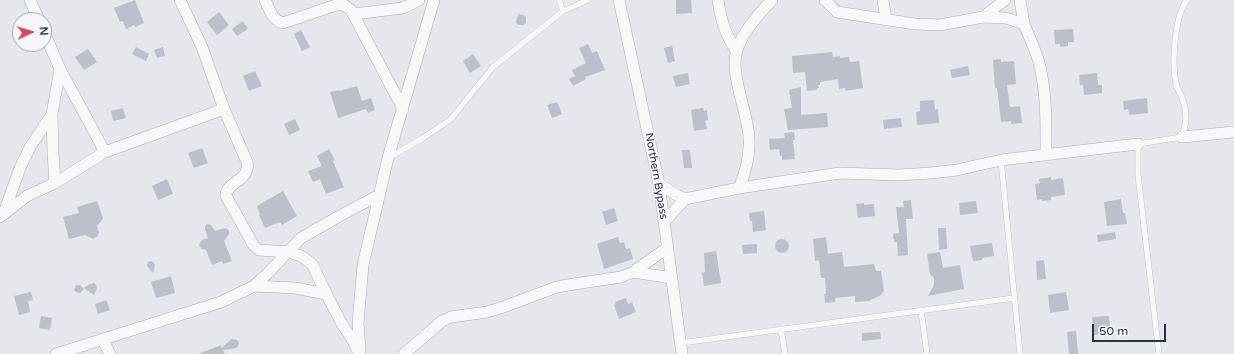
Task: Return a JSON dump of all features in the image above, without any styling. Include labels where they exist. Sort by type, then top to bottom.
[{"type":"street","points":[[30,0],[35,12]]},
{"type":"street","points":[[180,0],[202,47],[224,109],[248,167],[247,172],[227,190],[226,196],[254,246],[259,250],[288,252],[301,256],[312,264],[326,294],[360,354]]},
{"type":"street","points":[[265,0],[274,18],[278,22],[283,23],[336,5],[344,5],[351,10],[403,109]]},
{"type":"street","points":[[354,14],[402,8],[420,0]]},
{"type":"street","points":[[360,354],[358,323],[363,265],[388,158],[434,0]]},
{"type":"street","name":"Northern Bypass","points":[[619,0],[659,184],[682,348]]},
{"type":"street","points":[[718,0],[720,16],[726,36],[736,51]]},
{"type":"street","points":[[739,188],[746,171],[749,155],[749,136],[735,67],[736,51],[740,41],[756,18],[772,0]]},
{"type":"street","points":[[826,0],[837,12],[915,24],[940,25],[983,17],[1006,18],[1024,24]]},
{"type":"street","points":[[884,0],[886,19]]},
{"type":"street","points":[[983,17],[1004,0]]},
{"type":"street","points":[[1020,0],[1024,24],[1038,60],[1042,83],[1046,111],[1046,156]]},
{"type":"street","points":[[52,50],[60,69],[105,152]]},
{"type":"street","points":[[55,183],[52,154],[52,114],[60,69]]},
{"type":"street","points":[[2,216],[27,196],[55,183],[105,152],[224,109]]},
{"type":"street","points":[[2,216],[11,196],[20,168],[30,147],[52,114]]},
{"type":"street","points":[[1182,137],[1234,132]]},
{"type":"street","points":[[659,184],[675,194],[685,198],[739,188],[840,173],[899,175],[937,173],[1001,160],[1046,156],[1138,144]]},
{"type":"street","points":[[56,354],[221,302],[254,286],[301,238],[379,195]]},
{"type":"street","points":[[0,198],[27,196]]},
{"type":"street","points":[[664,222],[685,198]]},
{"type":"street","points":[[404,354],[442,321],[451,317],[492,310],[557,287],[621,277],[633,272],[668,248]]},
{"type":"street","points":[[633,272],[672,278]]},
{"type":"street","points":[[254,286],[295,288],[326,294]]},
{"type":"street","points":[[102,339],[110,354]]},
{"type":"lane","points":[[559,0],[563,11]]},
{"type":"lane","points":[[388,158],[422,138],[451,118],[493,68],[563,11],[588,0]]},
{"type":"lane","points":[[1159,354],[1138,175],[1138,144],[1182,137],[1186,127],[1187,115],[1184,101],[1177,87],[1174,68],[1174,46],[1180,14],[1187,0]]},
{"type":"lane","points":[[1001,160],[1020,354]]},
{"type":"lane","points":[[682,348],[781,330],[1014,298]]},
{"type":"lane","points":[[921,310],[927,354]]},
{"type":"lane","points":[[781,330],[785,354]]},
{"type":"building","points":[[135,0],[144,23],[135,27],[134,25],[126,29],[123,21],[120,22],[114,8]]},
{"type":"building","points":[[676,0],[691,0],[692,13],[676,14]]},
{"type":"building","points":[[219,12],[229,25],[217,35],[207,22]]},
{"type":"building","points":[[518,14],[526,17],[526,23],[523,25],[518,25],[516,22]]},
{"type":"building","points":[[243,21],[248,29],[237,36],[232,29]]},
{"type":"building","points":[[1073,29],[1074,42],[1068,42],[1068,46],[1060,47],[1060,44],[1055,44],[1054,30]]},
{"type":"building","points":[[301,30],[310,47],[302,51],[294,34]]},
{"type":"building","points":[[588,44],[592,53],[597,51],[605,70],[585,77],[586,79],[573,86],[569,79],[575,76],[572,70],[586,63],[579,48]]},
{"type":"building","points":[[672,46],[675,61],[668,63],[664,48]]},
{"type":"building","points":[[136,47],[149,54],[146,61],[132,54]]},
{"type":"building","points":[[163,47],[165,56],[157,58],[154,50]]},
{"type":"building","points":[[88,49],[97,62],[84,70],[75,57]]},
{"type":"building","points":[[832,52],[833,57],[849,57],[850,62],[859,61],[863,88],[846,91],[845,88],[839,89],[838,79],[820,82],[817,90],[807,91],[805,72],[793,73],[792,56]]},
{"type":"building","points":[[473,54],[481,66],[470,73],[463,61]]},
{"type":"building","points":[[1001,59],[1001,62],[1014,61],[1016,84],[1007,85],[1010,107],[1020,106],[1022,123],[1011,124],[1011,121],[1001,122],[997,88],[995,88],[993,60]]},
{"type":"building","points":[[968,66],[970,75],[952,78],[950,70]]},
{"type":"building","points":[[255,71],[262,86],[249,91],[243,76]]},
{"type":"building","points":[[688,73],[690,84],[676,87],[673,76]]},
{"type":"building","points":[[1097,73],[1098,85],[1102,85],[1102,93],[1084,95],[1083,85],[1080,85],[1079,75]]},
{"type":"building","points":[[357,86],[362,101],[371,98],[375,110],[368,113],[366,109],[338,118],[330,92]]},
{"type":"building","points":[[801,87],[801,115],[827,113],[828,127],[788,130],[784,109],[792,108],[789,90]]},
{"type":"building","points":[[1147,98],[1148,113],[1129,115],[1128,109],[1124,110],[1123,101]]},
{"type":"building","points":[[934,100],[935,110],[938,109],[939,123],[917,125],[916,112],[920,111],[920,101]]},
{"type":"building","points":[[557,102],[562,114],[552,118],[547,105]]},
{"type":"building","points":[[123,108],[126,118],[113,121],[111,111]]},
{"type":"building","points":[[703,108],[704,111],[707,110],[708,120],[705,121],[707,129],[694,131],[691,110]]},
{"type":"building","points":[[901,118],[902,127],[884,129],[883,120]]},
{"type":"building","points":[[295,119],[300,130],[289,135],[284,124]]},
{"type":"building","points":[[794,132],[795,140],[793,140],[795,159],[782,160],[779,149],[770,150],[769,139],[785,138],[784,133]]},
{"type":"building","points":[[202,148],[208,163],[194,168],[188,153]]},
{"type":"building","points":[[329,149],[335,160],[333,161],[344,187],[326,194],[320,179],[313,182],[308,171],[322,166],[317,156]]},
{"type":"building","points":[[682,150],[690,150],[692,168],[684,168]]},
{"type":"building","points":[[1051,177],[1051,180],[1063,178],[1065,195],[1051,197],[1051,200],[1037,200],[1035,184],[1040,183],[1039,179]]},
{"type":"building","points":[[167,179],[173,194],[158,200],[152,186]]},
{"type":"building","points":[[283,191],[297,216],[282,225],[280,222],[265,228],[257,206]]},
{"type":"building","points":[[1121,199],[1123,213],[1125,213],[1127,224],[1107,226],[1104,202]]},
{"type":"building","points":[[911,200],[913,219],[906,219],[908,255],[898,256],[897,242],[894,242],[893,234],[899,233],[896,207],[904,207],[903,201]]},
{"type":"building","points":[[97,201],[103,218],[97,226],[99,232],[98,236],[93,239],[85,235],[69,239],[63,217],[79,213],[77,207]]},
{"type":"building","points":[[976,201],[978,213],[960,215],[959,203]]},
{"type":"building","points":[[864,203],[864,205],[874,204],[875,216],[858,218],[856,204]]},
{"type":"building","points":[[614,208],[618,221],[606,225],[602,212]]},
{"type":"building","points":[[764,211],[766,230],[753,232],[752,221],[750,221],[749,213]]},
{"type":"building","points":[[207,224],[211,225],[215,231],[225,228],[229,230],[229,234],[224,241],[232,261],[223,264],[222,261],[212,265],[206,250],[202,249],[199,245],[202,240],[208,238],[205,229]]},
{"type":"building","points":[[938,228],[946,228],[947,249],[939,250]]},
{"type":"building","points":[[1115,232],[1116,239],[1098,242],[1097,235]]},
{"type":"building","points":[[618,237],[620,243],[624,242],[626,249],[630,248],[633,259],[604,269],[597,244]]},
{"type":"building","points":[[826,237],[828,254],[842,252],[844,267],[874,264],[876,271],[881,271],[884,291],[881,295],[869,301],[855,302],[855,296],[835,298],[835,302],[825,303],[825,278],[821,278],[819,260],[815,261],[813,239]]},
{"type":"building","points":[[779,239],[785,239],[789,243],[789,249],[785,253],[779,253],[775,249],[775,243]]},
{"type":"building","points":[[992,243],[994,256],[973,261],[970,246]]},
{"type":"building","points":[[757,244],[757,253],[743,254],[742,245]]},
{"type":"building","points":[[716,251],[721,283],[704,286],[702,273],[705,272],[704,253]]},
{"type":"building","points":[[940,252],[943,268],[960,265],[964,289],[928,296],[934,285],[934,278],[930,274],[927,254]]},
{"type":"building","points":[[1044,260],[1046,279],[1037,280],[1036,261]]},
{"type":"building","points":[[151,261],[155,265],[153,273],[147,266],[148,262]]},
{"type":"building","points":[[171,276],[175,293],[156,298],[151,282]]},
{"type":"building","points":[[94,283],[97,288],[94,295],[84,288]]},
{"type":"building","points":[[76,285],[80,285],[84,289],[80,293],[74,290]]},
{"type":"building","points":[[31,292],[33,300],[28,301],[30,312],[19,315],[14,296]]},
{"type":"building","points":[[1066,292],[1069,310],[1050,313],[1048,295]]},
{"type":"building","points":[[626,298],[628,304],[632,302],[636,312],[619,319],[614,305],[616,304],[615,302]]},
{"type":"building","points":[[106,300],[110,310],[98,314],[95,304]]},
{"type":"building","points":[[41,316],[52,318],[50,330],[39,328]]},
{"type":"building","points":[[1109,316],[1110,327],[1107,328],[1107,334],[1094,335],[1092,317]]},
{"type":"building","points":[[1076,331],[1078,354],[1069,354],[1067,332]]},
{"type":"building","points":[[880,332],[881,339],[862,341],[862,333]]},
{"type":"building","points":[[231,339],[237,340],[239,343],[238,346],[236,348],[223,350],[225,354],[198,354],[221,345],[222,348]]}]
